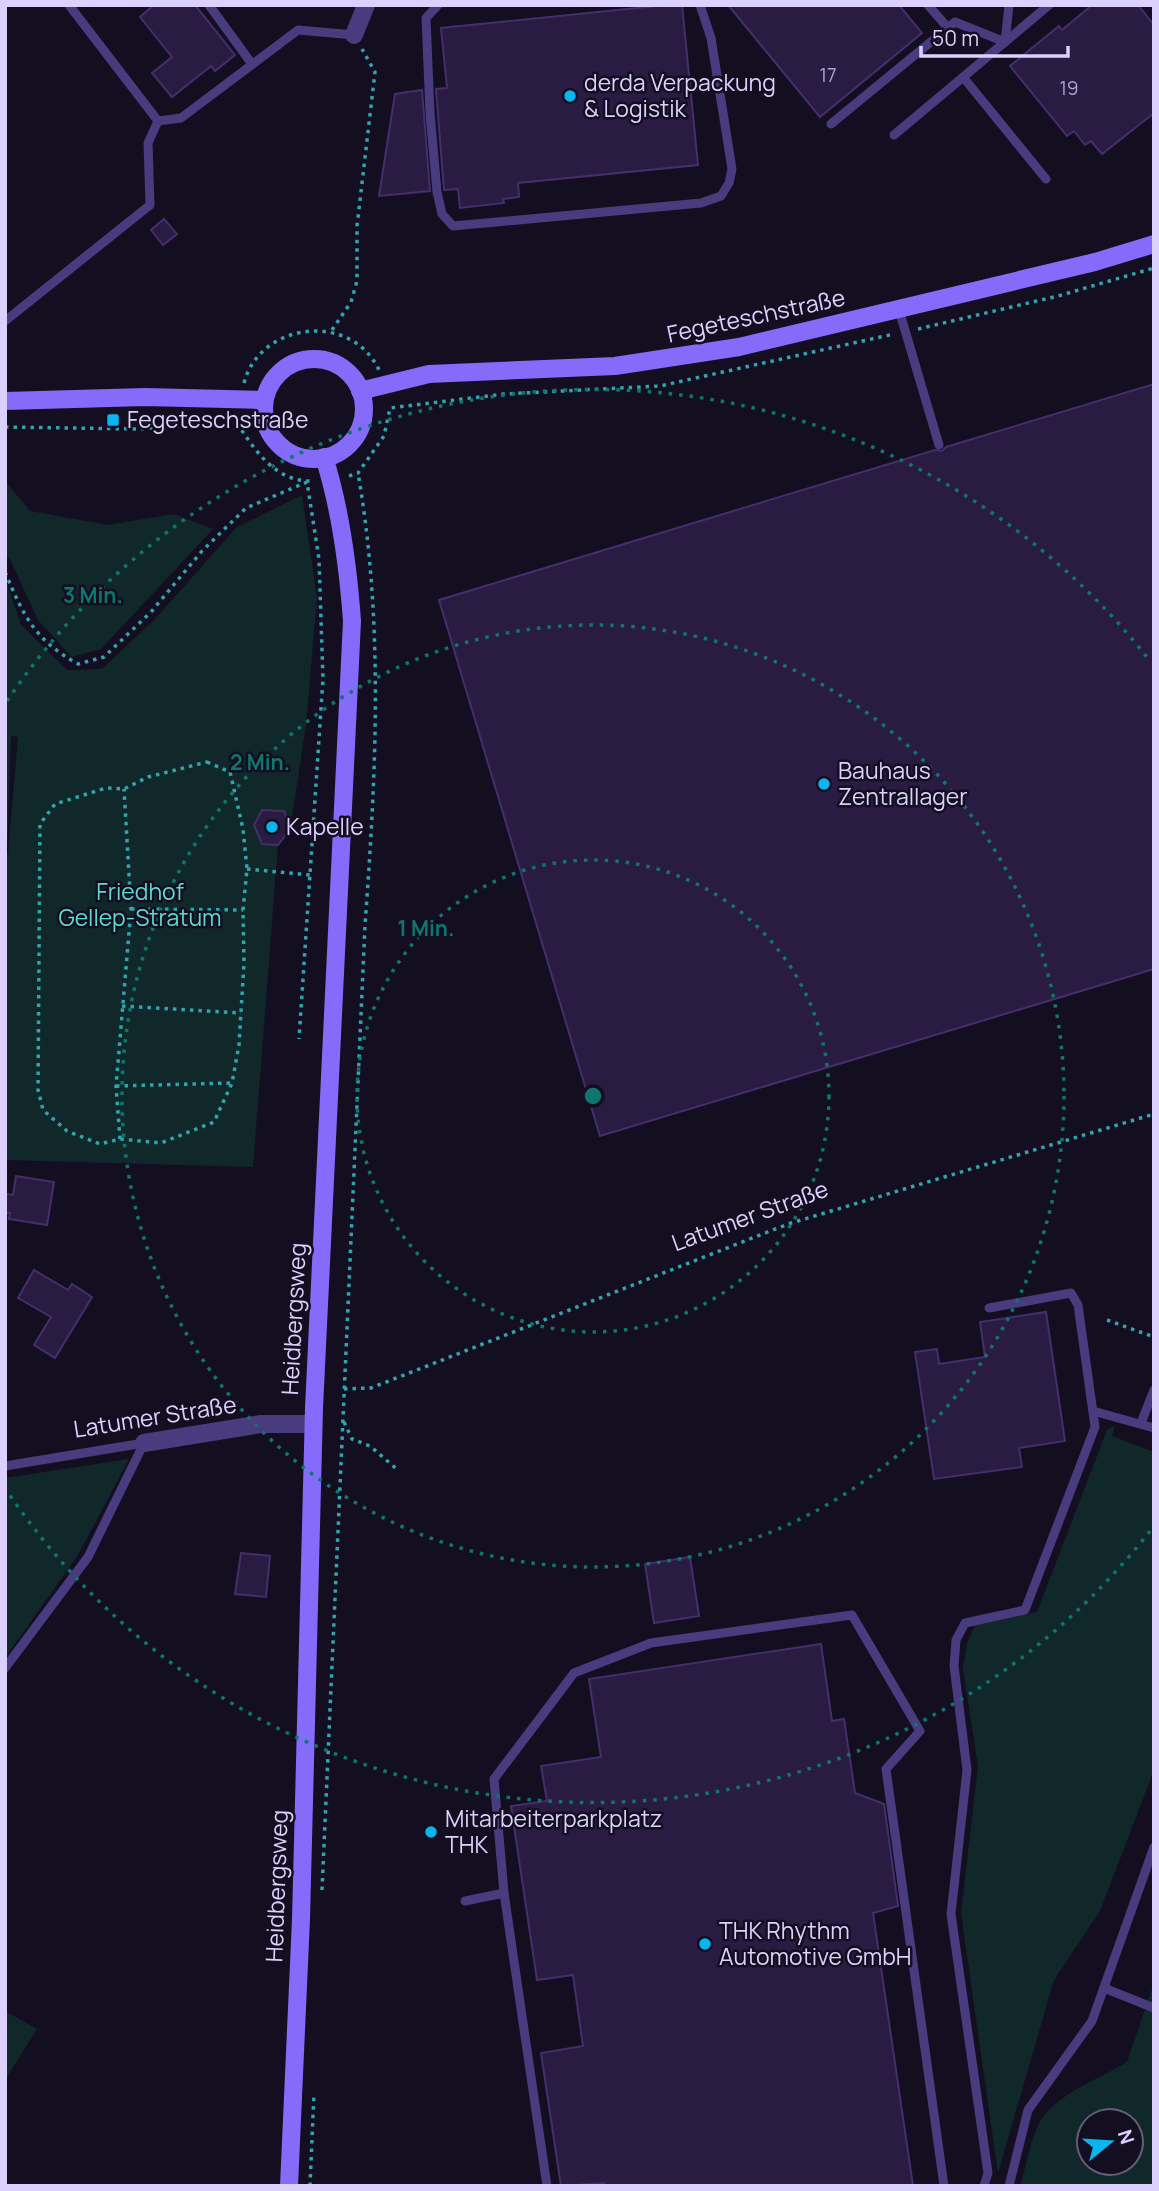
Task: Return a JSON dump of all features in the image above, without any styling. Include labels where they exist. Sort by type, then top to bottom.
[{"type":"street","points":[[354,35],[366,5]]},
{"type":"street","name":"Fegeteschstraße","points":[[360,391],[441,373],[615,366],[673,359],[899,310],[1095,262],[1154,244]]},
{"type":"street","points":[[309,359],[325,360],[340,366],[352,377],[360,391],[362,419],[357,433],[338,452],[324,457],[300,456],[279,445],[264,416],[264,400],[270,385],[280,372],[293,363],[309,359]]},
{"type":"street","points":[[5,401],[145,397],[264,400]]},
{"type":"street","name":"Heidbergsweg","points":[[289,2186],[301,1919],[313,1424],[352,621],[348,572],[332,480],[324,457]]},
{"type":"street","name":"Latumer Straße","points":[[144,1443],[261,1424],[313,1424]]},
{"type":"lane","points":[[69,5],[158,121]]},
{"type":"lane","points":[[209,5],[252,64]]},
{"type":"lane","points":[[438,5],[426,18],[430,113],[442,214],[453,226],[701,203],[721,196],[729,183],[732,169],[711,38],[700,5]]},
{"type":"lane","points":[[928,5],[948,28]]},
{"type":"lane","points":[[1005,42],[1009,5]]},
{"type":"lane","points":[[894,135],[1049,5]]},
{"type":"lane","points":[[831,124],[956,22],[1005,42]]},
{"type":"lane","points":[[158,121],[181,118],[298,30],[354,35]]},
{"type":"lane","points":[[963,77],[1046,179]]},
{"type":"lane","points":[[5,321],[150,205],[148,143],[158,121]]},
{"type":"lane","points":[[899,310],[939,445]]},
{"type":"lane","points":[[984,2186],[988,2173],[951,1914],[967,1770],[954,1666],[956,1640],[965,1623],[1025,1610],[1096,1427],[1078,1305],[1071,1293],[989,1308]]},
{"type":"lane","points":[[1141,1423],[1154,1390]]},
{"type":"lane","points":[[1093,1411],[1154,1428]]},
{"type":"lane","points":[[5,1668],[88,1557],[144,1443]]},
{"type":"lane","name":"Latumer Straße","points":[[5,1466],[144,1443]]},
{"type":"lane","points":[[547,2186],[504,1893],[495,1779],[573,1674],[650,1643],[852,1615],[920,1731],[886,1769],[944,2186]]},
{"type":"lane","points":[[1009,2186],[1028,2110],[1093,2021],[1154,1847]]},
{"type":"lane","points":[[465,1901],[504,1893]]},
{"type":"lane","points":[[1104,1988],[1154,2008]]},
{"type":"path","points":[[332,330],[351,302],[357,281],[357,226],[375,72],[354,35]]},
{"type":"path","points":[[307,482],[282,474],[264,460],[241,429],[239,399],[246,376],[254,360],[268,347],[287,336],[308,331],[332,330],[359,346],[375,363],[385,384],[390,408]]},
{"type":"path","points":[[5,427],[138,429],[204,424],[241,429]]},
{"type":"path","points":[[5,572],[25,619],[52,649],[78,664],[104,657],[151,612],[202,551],[246,508],[307,482],[332,480],[358,473],[367,524],[376,777],[365,925],[322,1897]]},
{"type":"path","points":[[299,1039],[323,653],[319,559],[307,482]]},
{"type":"path","points":[[207,762],[230,772],[243,829],[247,869],[243,910],[241,1013],[232,1083],[214,1122],[161,1143],[120,1139],[100,1144],[67,1131],[43,1110],[38,1090],[40,824],[55,804],[106,788],[124,789],[148,777],[207,762]]},
{"type":"path","points":[[120,1139],[116,1086],[131,909],[124,789]]},
{"type":"path","points":[[247,869],[310,875]]},
{"type":"path","points":[[131,909],[243,910]]},
{"type":"path","points":[[122,1006],[241,1013]]},
{"type":"path","points":[[116,1086],[232,1083]]},
{"type":"path","name":"Latumer Straße","points":[[344,1389],[371,1388],[788,1224],[1154,1114]]},
{"type":"path","points":[[1107,1320],[1154,1337]]},
{"type":"path","points":[[343,1420],[352,1439],[370,1446],[399,1471]]},
{"type":"green space","points":[[5,481],[30,511],[108,525],[174,514],[213,529],[101,649],[72,657],[38,620],[10,559],[5,556]]},
{"type":"green space","name":"Friedhof Gellep-Stratum","points":[[302,495],[317,598],[306,725],[290,829],[283,811],[262,810],[254,825],[262,844],[278,845],[253,1167],[5,1160],[5,578],[21,625],[67,670],[102,669],[156,618],[237,527]],"holes":[[[11,736],[18,737],[8,854]]]},
{"type":"green space","points":[[1115,1425],[1112,1436],[1154,1452],[1154,1770],[1100,1911],[1054,1980],[998,2173],[961,1913],[978,1766],[963,1669],[967,1644],[975,1625],[1037,1612],[1107,1430]]},
{"type":"green space","points":[[129,1459],[78,1555],[5,1658],[5,1478]]},
{"type":"green space","points":[[1154,1983],[1154,2186],[1020,2186],[1032,2142],[1043,2117],[1076,2089],[1127,2062]]},
{"type":"green space","points":[[5,2011],[37,2029],[5,2080]]},
{"type":"building","points":[[154,5],[195,5],[235,55],[215,71],[211,66],[172,97],[152,73],[172,57],[140,17]]},
{"type":"building","name":"derda Verpackung & Logistik","points":[[682,5],[698,165],[518,183],[519,197],[503,199],[504,203],[460,208],[458,189],[444,190],[436,89],[447,88],[441,28]]},
{"type":"building","points":[[728,5],[899,5],[922,33],[820,117]]},
{"type":"building","points":[[1092,5],[1138,5],[1154,25],[1154,113],[1102,154],[1091,141],[1085,145],[1074,131],[1067,136],[1010,66],[1059,26],[1062,30]]},
{"type":"building","points":[[422,90],[430,191],[379,196],[395,94]]},
{"type":"building","points":[[164,219],[177,234],[163,245],[151,230]]},
{"type":"building","name":"Bauhaus Zentrallager","points":[[1154,384],[1154,969],[600,1136],[439,600],[935,450],[942,451],[946,447]]},
{"type":"building","name":"Kapelle","points":[[262,810],[284,811],[290,829],[278,845],[262,844],[254,825]]},
{"type":"building","points":[[16,1176],[54,1182],[47,1225],[9,1219],[10,1213],[5,1213],[5,1194],[13,1195]]},
{"type":"building","points":[[34,1270],[68,1290],[72,1284],[92,1297],[55,1358],[34,1345],[51,1317],[18,1298]]},
{"type":"building","points":[[1046,1312],[1065,1441],[1019,1448],[1022,1467],[934,1479],[915,1352],[937,1349],[939,1364],[985,1357],[980,1322]]},
{"type":"building","points":[[241,1553],[270,1556],[266,1597],[235,1594]]},
{"type":"building","points":[[690,1557],[699,1616],[654,1623],[645,1564]]},
{"type":"building","name":"THK Rhythm Automotive GmbH","points":[[821,1644],[832,1721],[844,1719],[855,1793],[884,1804],[898,1906],[873,1913],[913,2186],[604,2186],[604,2183],[561,2186],[541,2053],[583,2046],[573,1975],[537,1980],[511,1806],[547,1801],[541,1766],[601,1757],[589,1679]]},
{"type":"place","name":"derda Verpackung & Logistik","points":[[570,96]]},
{"type":"place","name":"Fegeteschstraße","points":[[113,420]]},
{"type":"place","name":"Bauhaus Zentrallager","points":[[824,784]]},
{"type":"place","name":"Kapelle","points":[[272,827]]},
{"type":"place","name":"Mitarbeiterparkplatz THK","points":[[431,1832]]},
{"type":"place","name":"THK Rhythm Automotive GmbH","points":[[705,1944]]}]
